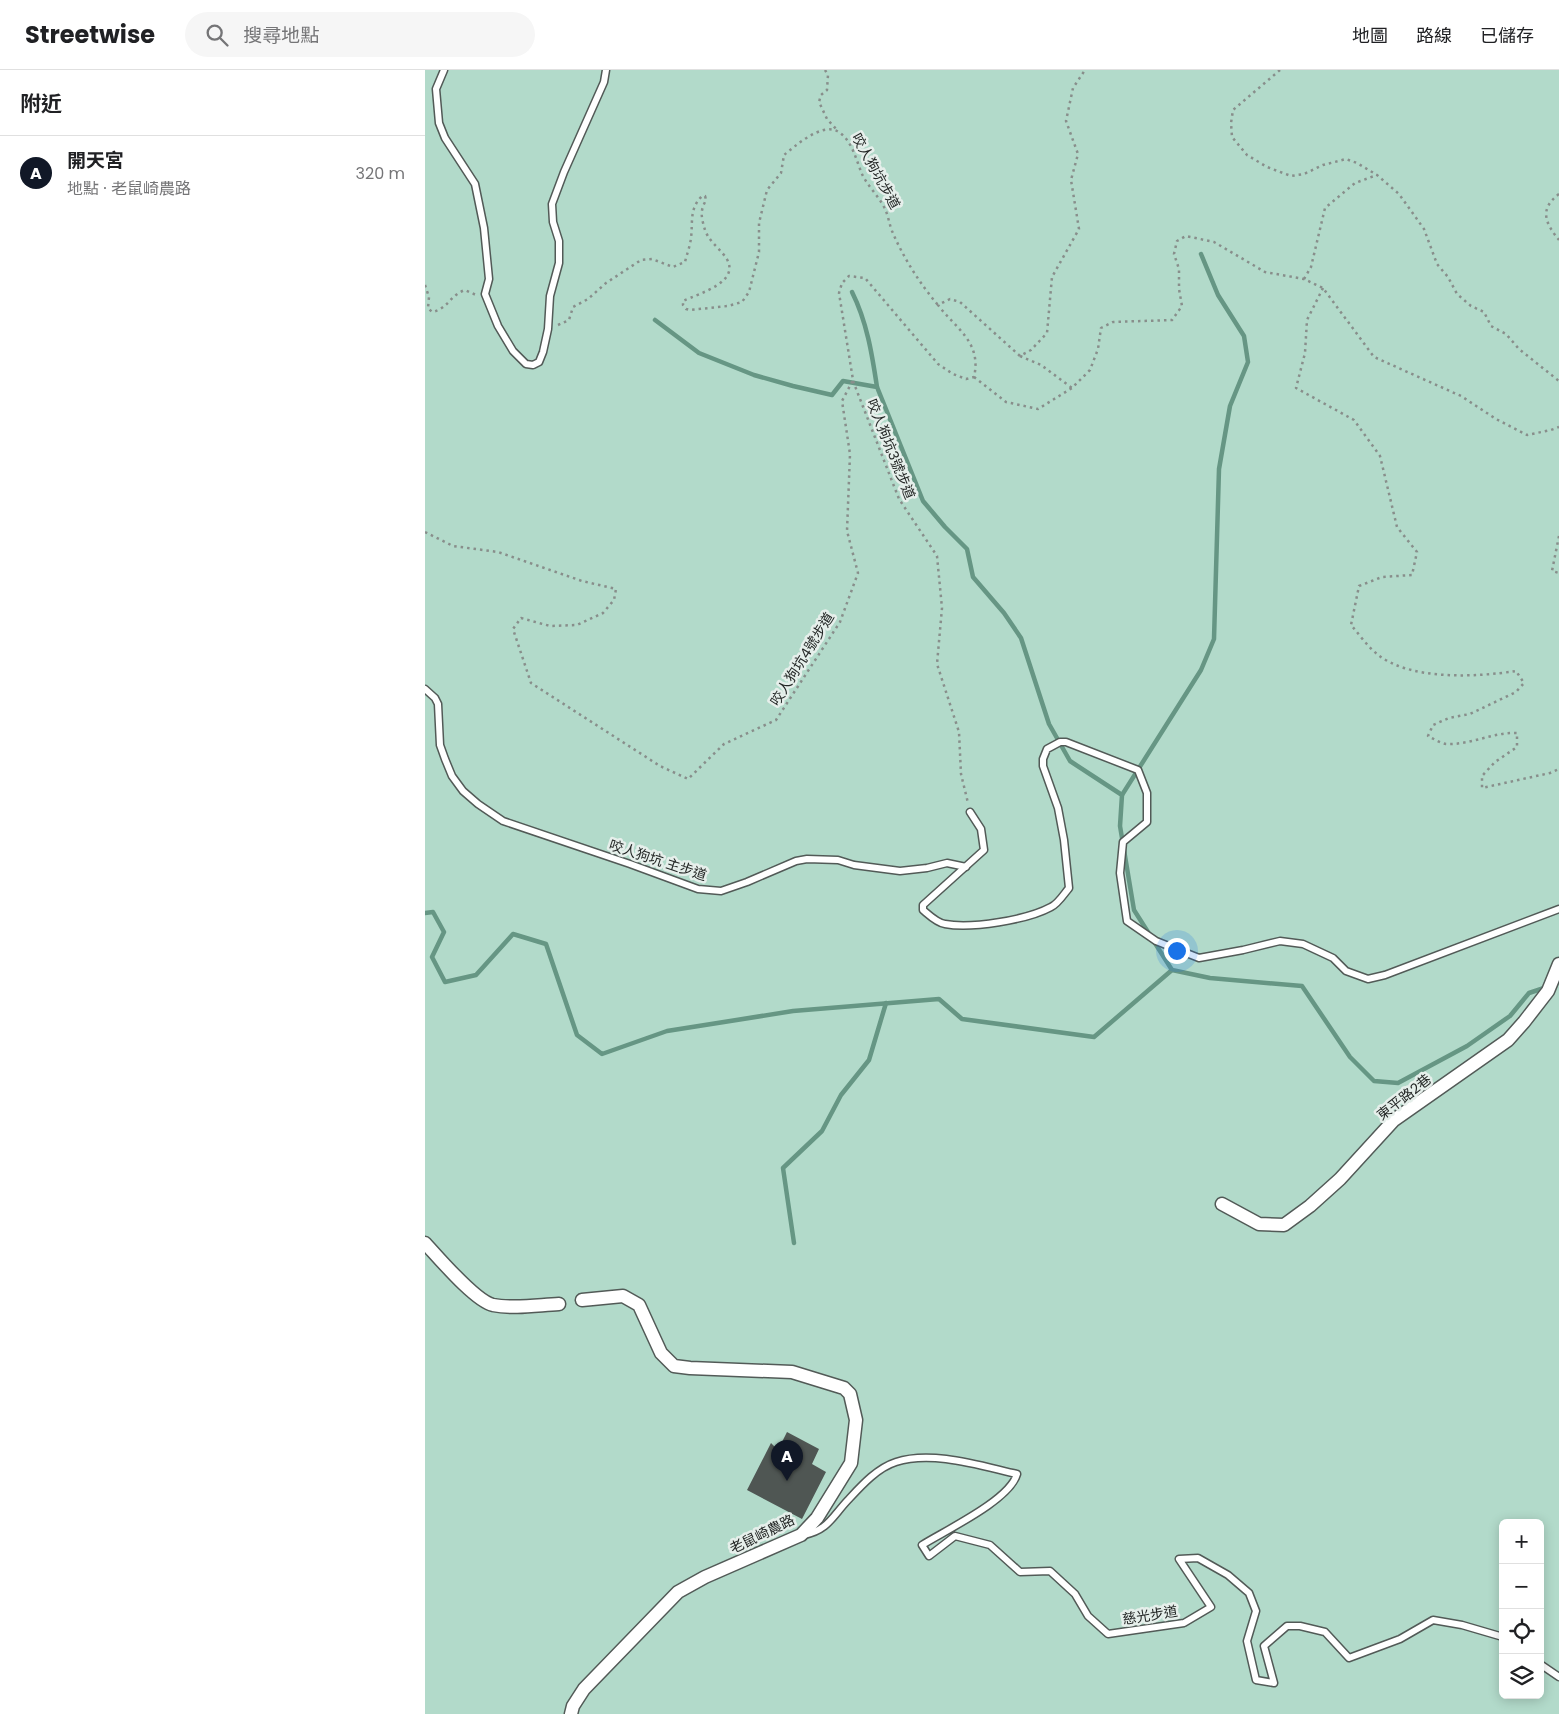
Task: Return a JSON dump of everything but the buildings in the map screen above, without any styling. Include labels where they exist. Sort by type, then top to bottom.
[{"type":"street","name":"東平路2巷","points":[[1222,1204],[1259,1224],[1284,1225],[1310,1206],[1340,1179],[1395,1120],[1508,1040],[1548,991],[1559,964]]},
{"type":"street","points":[[425,1243],[469,1290],[492,1304],[515,1306],[559,1304]]},
{"type":"street","name":"老鼠崎農路","points":[[571,1714],[573,1706],[584,1690],[678,1592],[705,1577],[801,1535],[817,1518],[851,1463],[856,1420],[850,1394],[843,1388],[792,1372],[674,1366],[661,1353],[639,1305],[623,1296],[582,1300]]},
{"type":"lane","points":[[444,70],[436,89],[439,123],[445,138],[475,184],[484,228],[489,279],[485,294],[498,326],[520,359],[526,364],[539,362],[548,329],[550,296],[559,263],[559,241],[553,222],[552,204],[564,172],[604,82],[606,70]]},
{"type":"lane","name":"咬人狗坑 主步道","points":[[425,689],[435,698],[438,704],[440,745],[452,776],[463,791],[478,804],[503,821],[630,864],[698,890],[721,891],[796,861],[807,859],[838,860],[854,865],[900,871],[927,868],[947,863],[966,867]]},
{"type":"lane","points":[[970,812],[981,829],[984,850],[923,905],[923,910],[944,924],[986,924],[1016,919],[1052,907],[1069,888],[1064,840],[1058,808],[1043,766],[1043,759],[1047,749],[1060,742],[1066,742],[1138,770],[1147,792],[1147,822],[1123,842],[1120,873],[1127,921],[1156,941],[1199,958],[1280,941],[1303,944],[1333,958],[1346,971],[1368,979],[1385,975],[1559,909]]},
{"type":"lane","name":"慈光步道","points":[[801,1535],[823,1529],[848,1500],[873,1476],[895,1462],[922,1458],[975,1463],[1017,1474],[1015,1482],[998,1499],[922,1545],[929,1556],[955,1536],[990,1545],[1020,1572],[1051,1571],[1075,1594],[1088,1616],[1108,1634],[1184,1623],[1211,1607],[1179,1559],[1198,1558],[1228,1576],[1249,1593],[1256,1611],[1247,1641],[1256,1680],[1274,1683],[1264,1646],[1287,1626],[1300,1626],[1325,1632],[1349,1658],[1399,1639],[1433,1620],[1462,1625],[1499,1636]]},
{"type":"lane","points":[[1544,1667],[1559,1677]]},
{"type":"path","points":[[825,70],[828,76],[827,90],[821,95],[819,102],[827,119],[837,131]]},
{"type":"path","points":[[1020,356],[1031,350],[1047,333],[1052,277],[1079,229],[1071,180],[1078,154],[1066,122],[1073,88],[1085,70]]},
{"type":"path","points":[[1280,70],[1233,110],[1232,136],[1247,155],[1267,167],[1291,176],[1304,174],[1323,165],[1346,159],[1377,175],[1399,194],[1424,229],[1437,264],[1448,277],[1457,294],[1471,306],[1483,312],[1491,326],[1506,334],[1519,349],[1559,381]]},
{"type":"path","name":"咬人狗坑步道","points":[[548,329],[569,320],[573,308],[641,260],[652,259],[673,267],[685,262],[691,238],[691,216],[695,205],[702,196],[705,196],[707,199],[702,211],[706,233],[725,256],[729,265],[729,274],[721,283],[683,301],[683,306],[690,310],[728,306],[742,302],[749,292],[759,252],[759,223],[767,190],[781,173],[784,155],[803,140],[818,132],[830,130],[837,131],[848,142],[862,174],[886,210],[892,230],[925,290],[964,332],[977,365],[974,376]]},
{"type":"path","points":[[1304,279],[1311,267],[1325,208],[1355,183],[1377,175]]},
{"type":"path","points":[[1559,194],[1551,201],[1547,210],[1546,220],[1559,240]]},
{"type":"path","points":[[853,380],[839,293],[842,283],[849,276],[865,278],[872,284],[937,364],[953,374],[966,379],[974,376],[1005,402],[1038,409],[1072,388],[1090,370],[1098,349],[1101,328],[1113,322],[1172,320],[1182,306],[1179,289],[1179,269],[1174,254],[1177,241],[1186,236],[1214,242],[1265,272],[1304,279],[1323,288],[1374,357],[1461,396],[1496,419],[1527,434],[1559,427]]},
{"type":"path","points":[[425,285],[429,297],[429,308],[432,312],[441,310],[458,293],[465,290],[475,295],[485,294]]},
{"type":"path","points":[[1323,288],[1307,320],[1305,354],[1295,388],[1354,420],[1380,456],[1397,527],[1417,552],[1412,575],[1383,577],[1359,586],[1351,625],[1377,654],[1400,667],[1429,673],[1463,676],[1516,671],[1524,683],[1516,692],[1470,714],[1449,718],[1433,725],[1428,736],[1445,744],[1471,741],[1505,732],[1517,733],[1517,747],[1495,762],[1483,776],[1482,788],[1551,773],[1559,769]]},
{"type":"path","points":[[938,306],[950,299],[960,302],[1020,356],[1041,364],[1072,388]]},
{"type":"path","name":"咬人狗坑4號步道","points":[[425,532],[453,546],[498,552],[582,581],[616,590],[614,600],[603,613],[577,625],[550,626],[521,618],[513,629],[531,683],[660,766],[688,779],[724,744],[776,720],[839,622],[858,573],[847,531],[850,454],[842,401],[853,380]]},
{"type":"path","name":"咬人狗坑3號步道","points":[[853,380],[899,499],[937,556],[942,608],[937,664],[959,732],[961,774],[970,812]]},
{"type":"path","points":[[1559,536],[1552,571],[1559,573]]},
{"type":"green space","points":[[425,70],[1559,70],[1559,1714],[425,1714]]},
{"type":"waterway","points":[[1122,795],[1201,670],[1214,639],[1219,469],[1230,406],[1248,362],[1244,336],[1218,295],[1201,254]]},
{"type":"waterway","points":[[852,292],[865,327],[877,387]]},
{"type":"waterway","points":[[655,320],[699,353],[754,375],[832,395],[843,381],[877,387],[923,501],[967,549],[973,577],[1004,613],[1021,638],[1049,724],[1070,761],[1122,795],[1120,826],[1134,910],[1172,970]]},
{"type":"waterway","points":[[425,913],[433,912],[444,932],[432,957],[445,982],[476,975],[513,934],[546,944],[577,1035],[602,1054],[667,1031],[793,1011],[939,999],[962,1019],[1094,1037],[1172,970],[1210,978],[1302,986],[1350,1057],[1374,1081],[1398,1083],[1467,1046],[1510,1016],[1529,993],[1547,987]]},
{"type":"waterway","points":[[794,1243],[783,1168],[822,1131],[841,1095],[869,1060],[886,1003]]},
{"type":"place","name":"開天宮","points":[[787,1481]]}]
